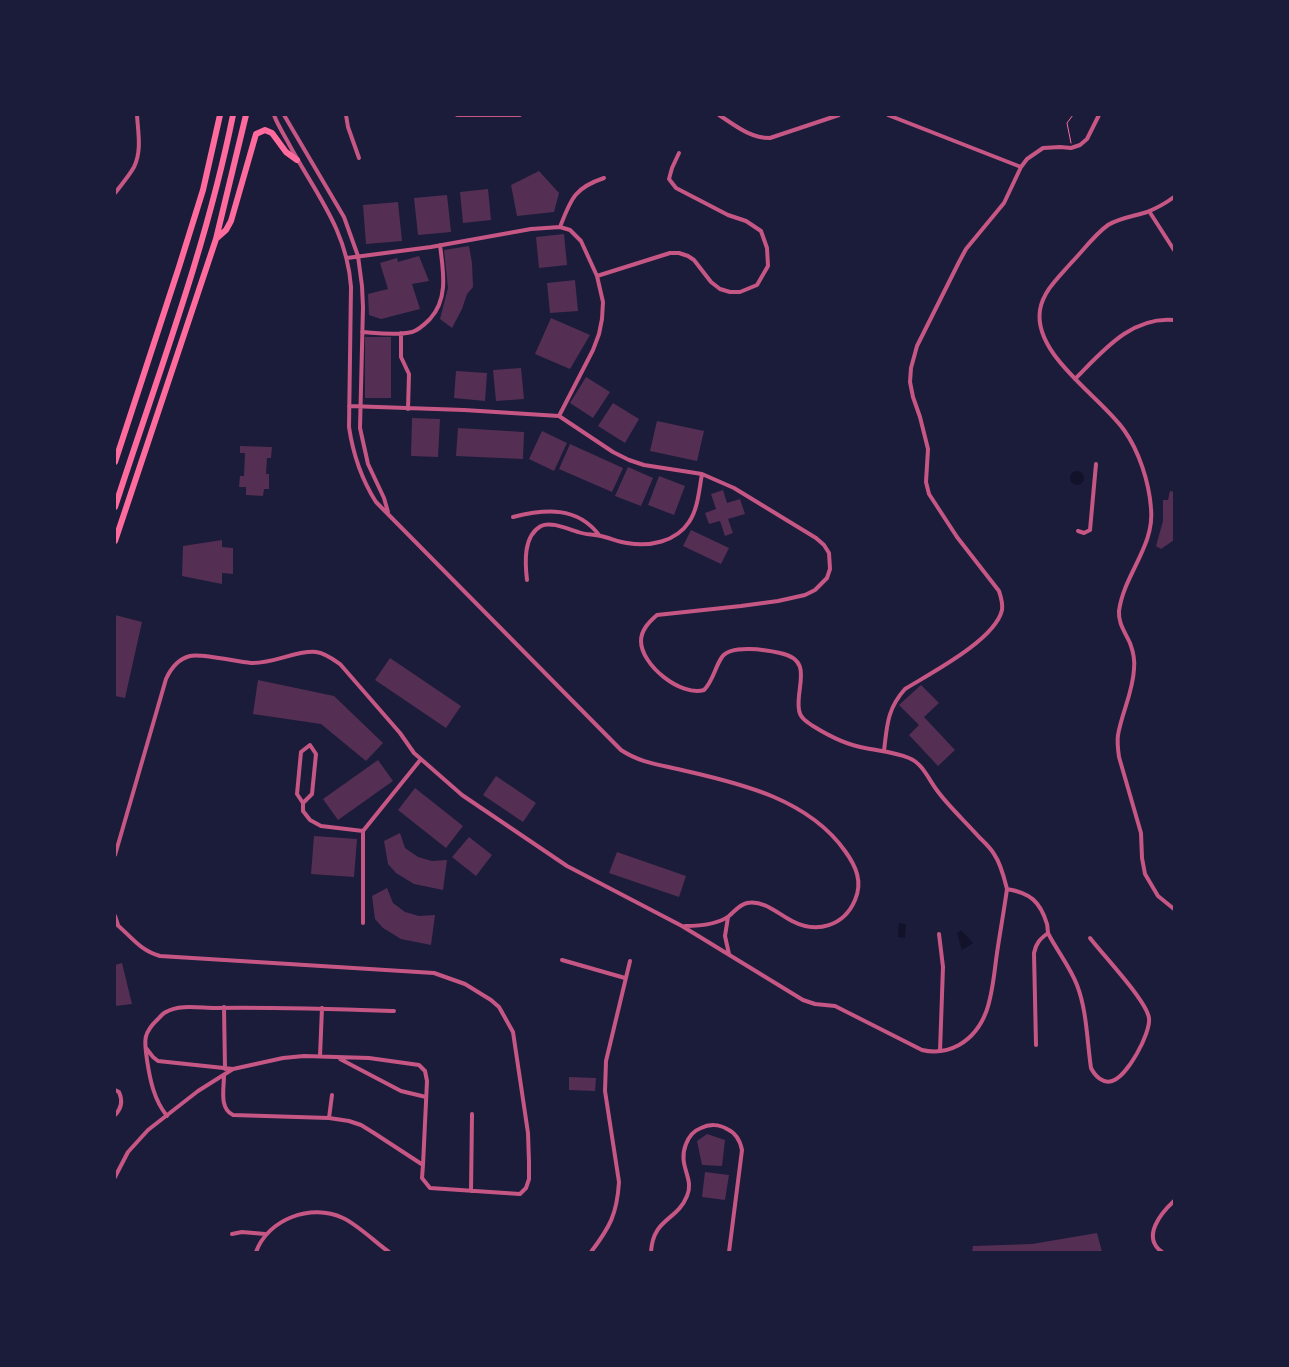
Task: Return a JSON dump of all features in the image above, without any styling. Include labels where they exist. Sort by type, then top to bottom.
[{"type":"highway","points":[[115,462],[203,190],[220,115]]},
{"type":"highway","points":[[115,507],[216,192],[233,115]]},
{"type":"highway","points":[[115,541],[216,239],[246,115]]},
{"type":"highway","points":[[216,239],[226,230],[231,221],[256,134],[265,130],[272,133],[286,152],[297,160]]},
{"type":"street","points":[[115,193],[134,167],[137,158],[139,148],[137,115]]},
{"type":"street","points":[[274,115],[297,160],[332,218],[345,249],[351,287],[349,406],[351,439],[361,474],[376,502],[621,750],[639,760],[726,781],[791,805],[828,830],[842,846],[855,866],[859,882],[855,899],[848,913],[832,924],[821,927],[801,925],[769,907],[747,903],[740,906],[728,917],[706,924],[682,926]]},
{"type":"street","points":[[284,115],[344,217],[358,256],[363,293],[360,428],[372,476],[384,498],[388,514]]},
{"type":"street","points":[[346,115],[348,127],[359,158]]},
{"type":"street","points":[[457,115],[520,115]]},
{"type":"street","points":[[719,115],[749,134],[759,138],[770,138],[838,115]]},
{"type":"street","points":[[888,115],[1021,167]]},
{"type":"street","points":[[884,751],[891,708],[897,698],[905,689],[974,645],[992,628],[1002,610],[1002,599],[999,591],[957,537],[929,494],[926,482],[927,442],[910,382],[911,368],[917,346],[966,249],[1004,203],[1021,167],[1027,159],[1043,148],[1072,148],[1080,145],[1087,139],[1099,115]]},
{"type":"street","points":[[597,276],[670,253],[679,253],[694,260],[711,282],[720,289],[740,292],[757,286],[768,266],[765,239],[761,231],[755,226],[728,215],[676,188],[669,179],[679,153]]},
{"type":"street","points":[[560,227],[571,199],[577,191],[591,182],[604,178]]},
{"type":"street","points":[[1174,198],[1149,211],[1109,224],[1045,295],[1040,308],[1040,331],[1053,354],[1075,379],[1111,414],[1125,431],[1135,448],[1142,466],[1151,506],[1152,521],[1149,536],[1127,584],[1119,612],[1120,622],[1130,644],[1134,667],[1131,693],[1118,736],[1118,747],[1119,758],[1141,833],[1145,874],[1158,896],[1174,909]]},
{"type":"street","points":[[1149,211],[1174,250]]},
{"type":"street","points":[[347,258],[440,245],[530,229],[560,227],[570,230],[581,241],[597,276],[602,302],[602,319],[599,334],[559,416]]},
{"type":"street","points":[[362,332],[412,332],[422,326],[434,314],[439,305],[444,280],[440,245]]},
{"type":"street","points":[[1075,379],[1112,341],[1131,329],[1150,322],[1174,320]]},
{"type":"street","points":[[401,333],[401,357],[409,374],[408,409]]},
{"type":"street","points":[[115,855],[166,679],[174,666],[190,656],[197,655],[252,663],[269,662],[302,653],[316,652],[329,656],[348,673],[421,759],[462,794],[567,866],[682,926],[803,1000],[815,1004],[835,1006],[922,1050],[932,1052],[956,1047],[969,1038],[980,1026],[988,1010],[990,1000],[1007,889],[1003,872],[994,852],[937,790],[919,764],[911,758],[847,743],[834,738],[806,721],[798,709],[801,670],[797,662],[781,653],[749,649],[728,652],[723,656],[708,686],[699,692],[692,692],[678,687],[657,671],[648,659],[642,646],[641,640],[646,625],[657,615],[778,601],[805,595],[815,590],[822,584],[830,570],[829,553],[824,545],[816,538],[734,488],[714,478],[702,474],[644,465],[629,460],[613,452],[559,416],[349,406]]},
{"type":"street","points":[[1078,531],[1084,533],[1090,530],[1096,464]]},
{"type":"street","points":[[528,580],[526,566],[529,542],[534,532],[542,526],[553,525],[586,535],[599,535],[627,543],[654,543],[675,537],[690,521],[697,501],[702,474]]},
{"type":"street","points":[[513,517],[534,512],[551,511],[566,513],[591,525],[599,535]]},
{"type":"street","points":[[303,804],[312,794],[316,754],[310,745],[301,752],[299,762],[297,794],[303,804],[304,811],[310,820],[321,826],[363,831]]},
{"type":"street","points":[[363,923],[363,831],[421,759]]},
{"type":"street","points":[[1007,889],[1026,894],[1041,909],[1048,926],[1048,934],[1069,969],[1082,1002],[1091,1068],[1101,1080],[1110,1082],[1116,1080],[1131,1064],[1147,1034],[1149,1017],[1143,1002],[1090,938]]},
{"type":"street","points":[[115,916],[116,924],[142,949],[160,956],[434,974],[465,984],[491,1000],[498,1007],[513,1032],[528,1133],[529,1179],[526,1188],[520,1194],[430,1188],[422,1178],[427,1081],[425,1071],[419,1065],[369,1058],[320,1056],[283,1058],[232,1070],[158,1061],[148,1052],[145,1046]]},
{"type":"street","points":[[728,917],[726,936],[729,954]]},
{"type":"street","points":[[939,934],[943,967],[940,1051]]},
{"type":"street","points":[[1036,1045],[1034,953],[1035,946],[1040,939],[1048,934]]},
{"type":"street","points":[[562,960],[626,978]]},
{"type":"street","points":[[591,1252],[610,1226],[619,1194],[620,1182],[605,1083],[608,1050],[630,961]]},
{"type":"street","points":[[224,1007],[225,1069]]},
{"type":"street","points":[[167,1116],[162,1110],[150,1081],[145,1046],[148,1028],[166,1012],[175,1008],[224,1007],[394,1011]]},
{"type":"street","points":[[320,1056],[322,1008]]},
{"type":"street","points":[[338,1058],[401,1091],[426,1097]]},
{"type":"street","points":[[115,1177],[128,1152],[148,1130],[198,1091],[232,1070]]},
{"type":"street","points":[[224,1076],[224,1106],[226,1112],[233,1115],[329,1118],[349,1121],[361,1125],[422,1165]]},
{"type":"street","points":[[115,1090],[119,1092],[122,1103],[121,1108],[115,1115]]},
{"type":"street","points":[[329,1118],[332,1095]]},
{"type":"street","points":[[471,1191],[472,1114]]},
{"type":"street","points":[[651,1252],[652,1240],[658,1227],[684,1204],[690,1189],[682,1156],[688,1138],[693,1132],[710,1125],[725,1127],[732,1132],[737,1137],[742,1150],[729,1252]]},
{"type":"street","points":[[1162,1252],[1154,1238],[1154,1226],[1161,1213],[1174,1201]]},
{"type":"street","points":[[256,1252],[265,1234],[284,1220],[306,1213],[332,1214],[344,1218],[389,1252]]},
{"type":"street","points":[[232,1234],[242,1232],[265,1234]]},
{"type":"path","points":[[1072,148],[1067,123],[1073,115]]},
{"type":"shaded area","points":[[1074,471],[1080,471],[1084,478],[1080,485],[1074,485],[1070,481],[1070,475]]},
{"type":"shaded area","points":[[899,923],[906,924],[905,938],[898,937]]},
{"type":"shaded area","points":[[961,930],[973,943],[962,950],[957,933]]},
{"type":"building","points":[[539,171],[559,193],[554,212],[517,216],[511,185]]},
{"type":"building","points":[[488,189],[491,220],[463,223],[460,192]]},
{"type":"building","points":[[447,195],[451,232],[418,235],[414,198]]},
{"type":"building","points":[[398,202],[402,241],[366,244],[363,205]]},
{"type":"building","points":[[564,234],[567,265],[539,268],[536,237]]},
{"type":"building","points":[[469,246],[473,287],[467,294],[452,328],[440,319],[448,288],[444,250]]},
{"type":"building","points":[[419,256],[429,281],[412,284],[420,309],[381,319],[369,315],[368,294],[388,289],[380,263],[397,258],[398,262]]},
{"type":"building","points":[[575,280],[578,311],[550,313],[547,283]]},
{"type":"building","points":[[551,318],[590,335],[570,369],[535,354]]},
{"type":"building","points":[[365,337],[391,337],[391,398],[365,398]]},
{"type":"building","points":[[521,368],[524,399],[496,401],[493,370]]},
{"type":"building","points":[[456,371],[487,373],[485,401],[454,398]]},
{"type":"building","points":[[586,377],[610,392],[593,418],[570,403]]},
{"type":"building","points":[[613,403],[639,419],[625,443],[598,426]]},
{"type":"building","points":[[412,418],[440,419],[438,457],[411,456]]},
{"type":"building","points":[[657,421],[704,431],[697,461],[650,451]]},
{"type":"building","points":[[458,428],[524,432],[523,459],[456,456]]},
{"type":"building","points":[[542,431],[567,443],[554,471],[529,459]]},
{"type":"building","points":[[570,444],[623,468],[612,492],[559,469]]},
{"type":"building","points":[[240,446],[272,447],[271,458],[267,458],[266,474],[269,474],[269,489],[264,489],[263,496],[246,495],[246,487],[239,487],[240,476],[244,476],[245,453],[240,453]]},
{"type":"building","points":[[628,467],[653,478],[641,506],[615,496]]},
{"type":"building","points":[[659,476],[685,486],[674,515],[648,505]]},
{"type":"building","points":[[723,490],[727,503],[740,499],[745,514],[728,519],[733,533],[725,536],[720,521],[709,524],[705,513],[716,509],[711,494]]},
{"type":"building","points":[[1170,491],[1174,492],[1174,540],[1161,549],[1156,546],[1163,521],[1163,500],[1168,500]]},
{"type":"building","points":[[691,530],[729,548],[721,564],[683,546]]},
{"type":"building","points":[[222,540],[222,547],[233,548],[233,574],[222,573],[222,584],[182,576],[183,546]]},
{"type":"building","points":[[115,615],[142,622],[125,698],[115,696]]},
{"type":"building","points":[[390,658],[461,706],[446,728],[375,680]]},
{"type":"building","points":[[258,680],[334,696],[383,743],[366,761],[321,724],[253,714]]},
{"type":"building","points":[[921,685],[939,703],[924,717],[955,750],[938,766],[909,735],[919,725],[899,705]]},
{"type":"building","points":[[378,760],[393,781],[338,820],[323,799]]},
{"type":"building","points":[[496,776],[536,803],[523,822],[483,795]]},
{"type":"building","points":[[415,788],[463,826],[446,848],[398,810]]},
{"type":"building","points":[[400,833],[405,848],[418,857],[432,861],[447,860],[443,890],[414,884],[396,873],[388,864],[384,841]]},
{"type":"building","points":[[314,836],[357,839],[354,877],[311,874]]},
{"type":"building","points":[[469,837],[492,855],[476,876],[452,857]]},
{"type":"building","points":[[617,852],[686,876],[679,897],[609,873]]},
{"type":"building","points":[[387,888],[393,903],[405,912],[419,916],[435,915],[431,945],[401,939],[383,928],[375,919],[372,896]]},
{"type":"building","points":[[122,963],[132,1004],[115,1006],[115,965]]},
{"type":"building","points":[[569,1077],[596,1078],[595,1091],[569,1090]]},
{"type":"building","points":[[707,1134],[725,1140],[722,1166],[702,1165],[697,1141]]},
{"type":"building","points":[[705,1172],[729,1175],[725,1200],[702,1197]]},
{"type":"building","points":[[1097,1233],[1102,1252],[972,1252],[973,1246],[1032,1244]]}]
